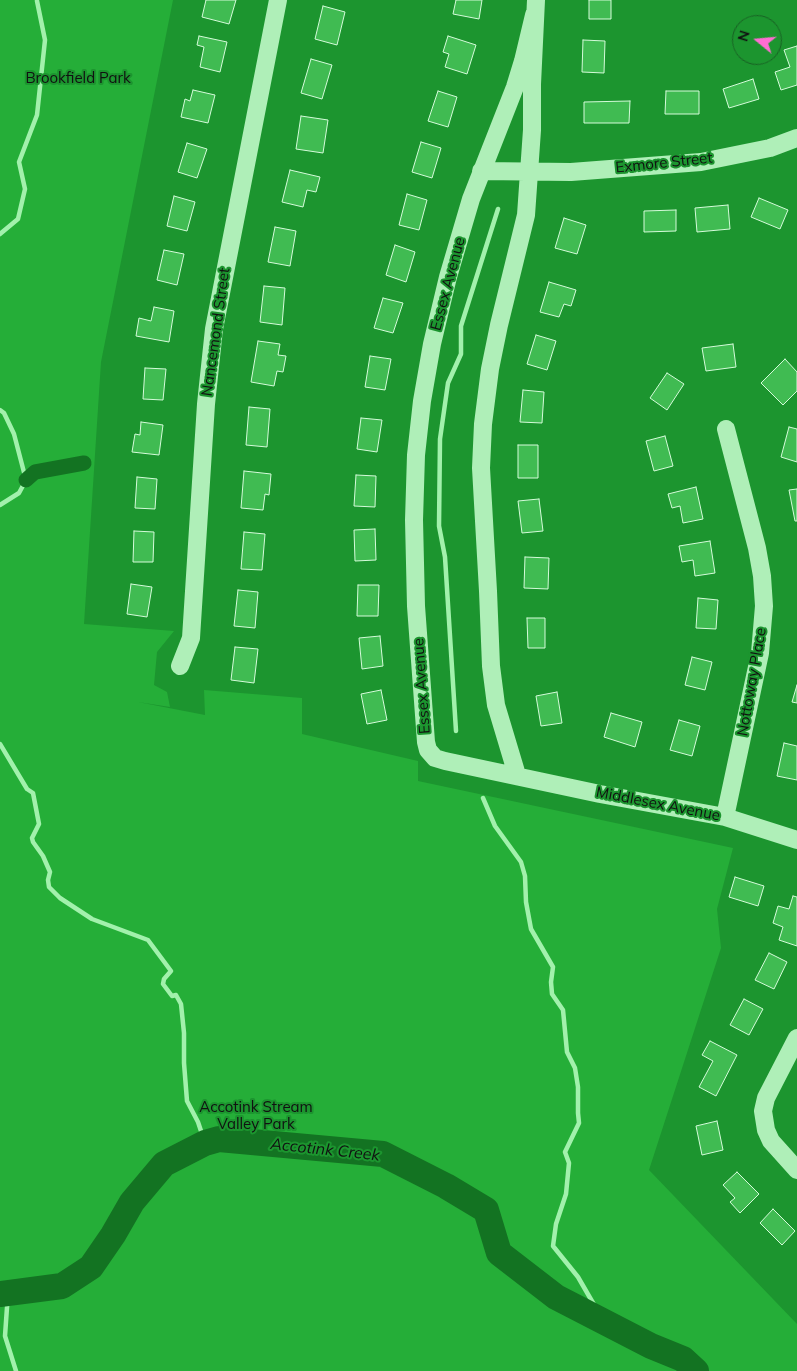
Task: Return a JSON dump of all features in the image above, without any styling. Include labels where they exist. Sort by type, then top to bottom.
[{"type":"street","name":"Nancemond Street","points":[[180,666],[191,638],[206,404],[214,329],[278,0]]},
{"type":"street","name":"Essex Avenue","points":[[535,8],[532,130],[526,215],[490,369],[482,424],[480,468],[491,666],[496,704],[517,775],[445,761],[435,758],[430,754],[426,742],[416,606],[414,511],[416,455],[422,401],[432,344],[448,277],[481,171],[515,87],[535,8]]},
{"type":"street","name":"Exmore Street","points":[[481,171],[571,172],[701,162],[795,142]]},
{"type":"street","name":"Nottoway Place","points":[[725,817],[760,653],[764,606],[762,576],[757,548],[726,429]]},
{"type":"street","name":"Middlesex Avenue","points":[[517,775],[600,794],[725,817],[797,840]]},
{"type":"street","points":[[797,1038],[766,1098],[763,1111],[764,1123],[771,1141],[797,1170]]},
{"type":"green space","name":"Accotink Stream Valley Park","points":[[0,0],[173,0],[101,362],[84,624],[174,631],[157,652],[154,685],[167,692],[170,707],[138,702],[205,715],[204,690],[302,698],[302,734],[418,761],[418,781],[733,848],[717,909],[721,948],[649,1170],[797,1324],[797,1371],[0,1371]]},
{"type":"building","points":[[206,0],[236,0],[229,24],[202,17]]},
{"type":"building","points":[[456,0],[482,0],[479,19],[453,14]]},
{"type":"building","points":[[589,0],[611,0],[611,19],[589,19]]},
{"type":"building","points":[[323,6],[345,12],[337,45],[315,39]]},
{"type":"building","points":[[199,36],[227,42],[220,72],[200,67],[204,47],[197,45]]},
{"type":"building","points":[[448,36],[476,45],[467,74],[445,67],[449,54],[443,52]]},
{"type":"building","points":[[583,40],[605,41],[604,73],[582,72]]},
{"type":"building","points":[[797,46],[797,85],[781,90],[775,72],[790,67],[784,50]]},
{"type":"building","points":[[311,59],[332,65],[322,99],[301,93]]},
{"type":"building","points":[[753,79],[759,99],[729,108],[723,89]]},
{"type":"building","points":[[193,90],[215,95],[208,123],[181,117],[185,99],[190,101]]},
{"type":"building","points":[[438,91],[457,97],[448,127],[428,121]]},
{"type":"building","points":[[666,91],[699,91],[699,114],[665,114]]},
{"type":"building","points":[[630,101],[629,123],[584,123],[584,102]]},
{"type":"building","points":[[301,116],[328,120],[323,153],[296,149]]},
{"type":"building","points":[[421,142],[441,148],[432,178],[412,172]]},
{"type":"building","points":[[187,143],[207,149],[197,178],[178,172]]},
{"type":"building","points":[[290,170],[320,177],[316,192],[307,190],[303,207],[282,202]]},
{"type":"building","points":[[407,194],[427,200],[419,230],[399,225]]},
{"type":"building","points":[[174,196],[195,202],[187,231],[167,226]]},
{"type":"building","points":[[759,198],[788,210],[780,229],[751,217]]},
{"type":"building","points":[[728,205],[730,229],[697,232],[695,208]]},
{"type":"building","points":[[676,210],[676,231],[644,232],[644,211]]},
{"type":"building","points":[[564,218],[586,225],[577,254],[555,248]]},
{"type":"building","points":[[275,227],[296,231],[290,266],[268,262]]},
{"type":"building","points":[[395,245],[415,252],[406,282],[386,275]]},
{"type":"building","points":[[164,250],[184,254],[177,285],[157,280]]},
{"type":"building","points":[[549,282],[576,290],[571,306],[564,304],[559,317],[540,312]]},
{"type":"building","points":[[264,286],[285,288],[282,325],[260,322]]},
{"type":"building","points":[[383,298],[403,303],[393,333],[374,328]]},
{"type":"building","points":[[154,307],[174,311],[169,342],[136,336],[139,318],[151,321]]},
{"type":"building","points":[[536,335],[556,341],[547,370],[527,364]]},
{"type":"building","points":[[258,341],[280,344],[278,355],[286,356],[283,372],[277,371],[274,386],[251,382]]},
{"type":"building","points":[[733,344],[736,367],[706,371],[702,348]]},
{"type":"building","points":[[370,356],[391,359],[385,390],[365,387]]},
{"type":"building","points":[[785,359],[797,372],[797,391],[783,405],[761,383]]},
{"type":"building","points":[[145,368],[166,369],[163,400],[143,399]]},
{"type":"building","points":[[667,373],[684,384],[667,410],[650,398]]},
{"type":"building","points":[[523,390],[544,392],[542,423],[520,422]]},
{"type":"building","points":[[249,407],[270,409],[267,447],[246,445]]},
{"type":"building","points":[[361,418],[382,420],[377,452],[357,449]]},
{"type":"building","points":[[141,422],[163,425],[159,455],[132,452],[135,434],[140,435]]},
{"type":"building","points":[[789,427],[797,429],[797,462],[781,457]]},
{"type":"building","points":[[665,436],[673,466],[654,471],[646,441]]},
{"type":"building","points":[[518,445],[538,445],[538,478],[518,478]]},
{"type":"building","points":[[244,471],[271,474],[269,495],[265,494],[263,510],[241,508]]},
{"type":"building","points":[[356,475],[376,476],[375,507],[354,506]]},
{"type":"building","points":[[137,477],[157,479],[155,509],[135,508]]},
{"type":"building","points":[[696,487],[703,519],[683,523],[680,506],[672,508],[668,494]]},
{"type":"building","points":[[797,489],[797,521],[795,521],[789,490]]},
{"type":"building","points":[[539,499],[543,531],[522,533],[518,501]]},
{"type":"building","points":[[375,529],[376,560],[355,561],[354,530]]},
{"type":"building","points":[[134,531],[154,532],[153,562],[133,562]]},
{"type":"building","points":[[244,532],[265,534],[262,570],[241,569]]},
{"type":"building","points":[[710,541],[715,573],[695,576],[693,560],[682,562],[679,546]]},
{"type":"building","points":[[525,557],[549,558],[548,589],[524,588]]},
{"type":"building","points":[[131,584],[152,587],[147,617],[127,614]]},
{"type":"building","points":[[358,585],[379,585],[378,616],[357,616]]},
{"type":"building","points":[[238,590],[258,592],[255,628],[234,626]]},
{"type":"building","points":[[698,598],[718,600],[716,629],[696,628]]},
{"type":"building","points":[[527,618],[545,618],[545,648],[528,648]]},
{"type":"building","points":[[380,636],[383,666],[362,669],[359,638]]},
{"type":"building","points":[[235,647],[258,649],[254,683],[231,680]]},
{"type":"building","points":[[692,657],[712,662],[705,690],[685,685]]},
{"type":"building","points":[[797,685],[797,703],[792,702]]},
{"type":"building","points":[[381,690],[387,720],[367,724],[361,694]]},
{"type":"building","points":[[557,692],[562,723],[541,726],[536,696]]},
{"type":"building","points":[[611,713],[642,722],[635,747],[604,737]]},
{"type":"building","points":[[679,720],[700,726],[692,756],[670,750]]},
{"type":"building","points":[[784,743],[797,746],[797,780],[777,776]]},
{"type":"building","points":[[735,877],[764,886],[758,906],[729,897]]},
{"type":"building","points":[[793,896],[797,897],[797,946],[779,940],[783,927],[773,923],[778,906],[789,909]]},
{"type":"building","points":[[769,953],[787,962],[774,989],[755,980]]},
{"type":"building","points":[[744,999],[763,1009],[749,1035],[730,1025]]},
{"type":"building","points":[[710,1041],[737,1055],[716,1096],[699,1087],[713,1061],[702,1055]]},
{"type":"building","points":[[717,1121],[723,1150],[702,1155],[696,1126]]},
{"type":"building","points":[[737,1172],[759,1194],[740,1213],[730,1202],[735,1198],[723,1185]]},
{"type":"building","points":[[773,1209],[795,1231],[782,1245],[760,1223]]},
{"type":"waterway","points":[[0,234],[18,219],[25,189],[19,162],[37,115],[45,40],[37,1]]},
{"type":"waterway","points":[[456,731],[445,557],[439,526],[440,439],[448,383],[461,354],[461,326],[498,209]]},
{"type":"waterway","points":[[0,410],[4,413],[14,434],[26,480],[19,493],[0,505]]},
{"type":"waterway","points":[[26,480],[35,472],[84,463]]},
{"type":"waterway","points":[[0,744],[27,789],[33,793],[39,824],[32,838],[50,872],[49,887],[60,898],[92,919],[148,940],[171,971],[164,979],[163,984],[172,996],[176,995],[181,1004],[187,1101],[198,1122],[205,1143]]},
{"type":"waterway","points":[[483,798],[495,826],[521,862],[525,876],[526,902],[531,929],[553,967],[552,994],[563,1010],[567,1052],[575,1068],[578,1087],[579,1123],[565,1152],[569,1163],[566,1194],[556,1224],[553,1246],[578,1277],[604,1322]]},
{"type":"waterway","name":"Accotink Creek","points":[[0,1294],[62,1286],[91,1267],[113,1235],[132,1202],[164,1164],[205,1143],[219,1139],[383,1154],[446,1186],[486,1210],[499,1253],[556,1297],[651,1346],[683,1359],[696,1371]]},
{"type":"waterway","points":[[8,1293],[5,1336],[16,1371]]},
{"type":"park label","name":"Brookfield Park","points":[[78,78]]}]
